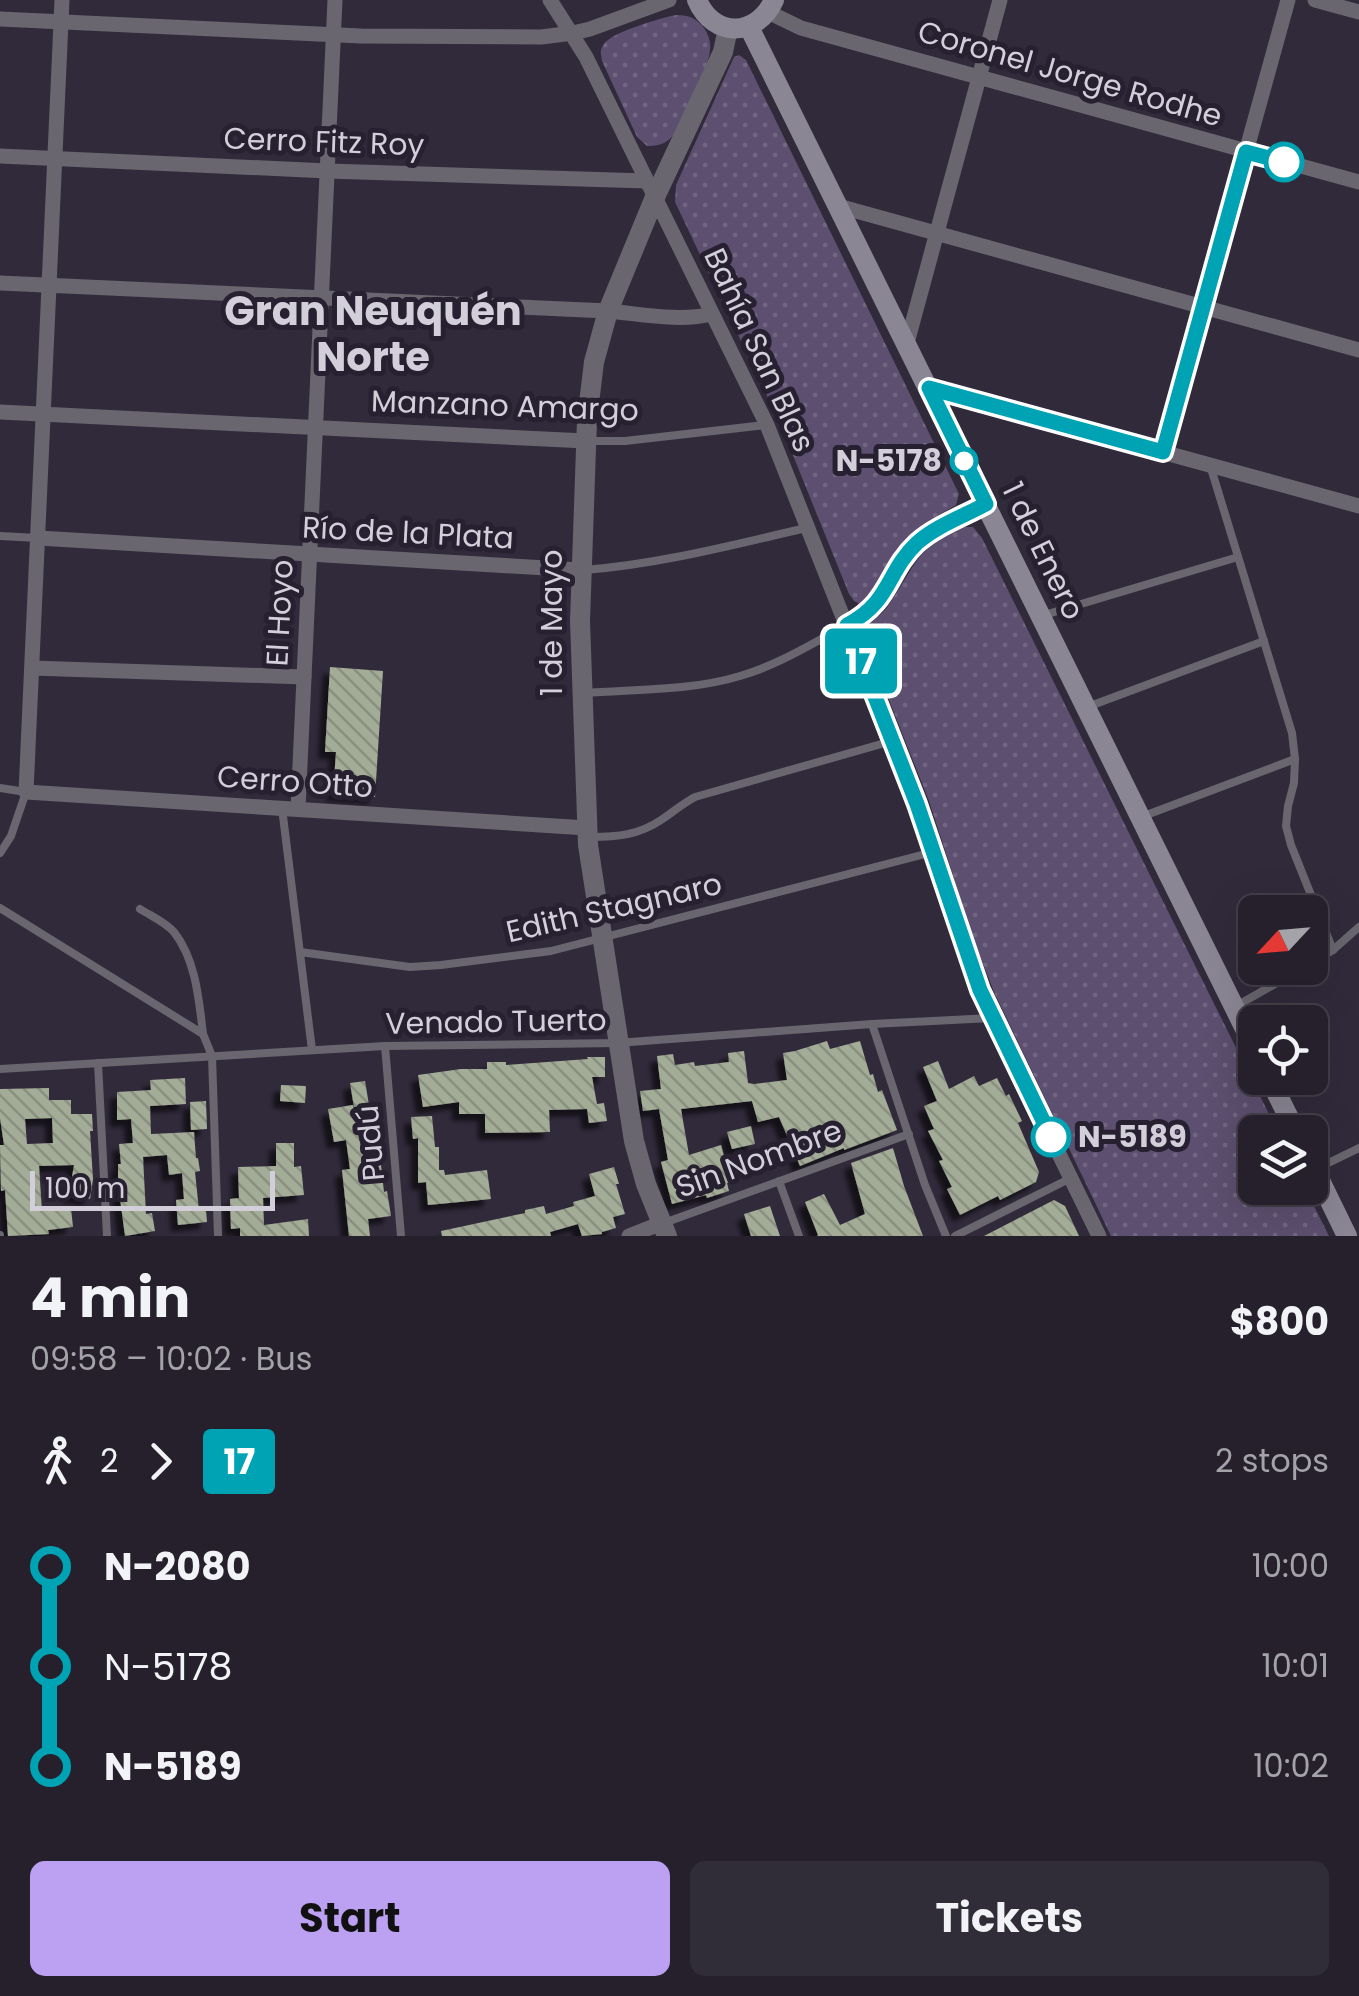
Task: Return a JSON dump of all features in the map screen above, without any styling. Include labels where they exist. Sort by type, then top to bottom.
[{"type":"main road","name":"1 de Enero","points":[[698,0],[710,20],[738,27],[838,206],[1238,1016]]},
{"type":"main road","points":[[738,27],[760,21],[772,4]]},
{"type":"main road","points":[[1328,1197],[1347,1236]]},
{"type":"street","points":[[26,792],[62,0]]},
{"type":"street","name":"El Hoyo","points":[[290,809],[304,676],[335,0]]},
{"type":"street","name":"Bahía San Blas","points":[[550,0],[572,34],[767,425],[892,740],[992,1018],[1099,1236]]},
{"type":"street","points":[[0,19],[334,34],[541,37],[572,34],[669,0]]},
{"type":"street","points":[[907,343],[1000,0]]},
{"type":"street","points":[[1163,452],[1288,0]]},
{"type":"street","points":[[1316,0],[1359,12]]},
{"type":"street","name":"Coronel Jorge Rodhe","points":[[772,4],[795,26],[1359,182]]},
{"type":"street","name":"1 de Mayo","points":[[665,1230],[637,1152],[587,832],[580,570],[586,441],[592,377],[608,311],[651,189],[738,27]]},
{"type":"street","name":"Cerro Fitz Roy","points":[[0,156],[651,189]]},
{"type":"street","points":[[838,206],[1359,350]]},
{"type":"street","points":[[0,283],[671,317],[712,314]]},
{"type":"street","points":[[929,388],[1359,506]]},
{"type":"street","name":"Manzano Amargo","points":[[0,412],[586,441]]},
{"type":"street","points":[[847,625],[876,605],[916,544],[986,504]]},
{"type":"street","name":"Río de la Plata","points":[[38,538],[580,570]]},
{"type":"street","points":[[32,668],[304,676]]},
{"type":"street","name":"Cerro Otto","points":[[26,792],[587,832]]},
{"type":"street","name":"Sin Nombre","points":[[629,1236],[665,1230]]},
{"type":"lane","name":"Manzano Amargo","points":[[586,441],[625,441],[767,425]]},
{"type":"lane","points":[[1210,465],[1292,733],[1296,758],[1286,826],[1333,950]]},
{"type":"lane","name":"Río de la Plata","points":[[580,570],[674,559],[808,528]]},
{"type":"lane","name":"Río de la Plata","points":[[0,536],[38,538]]},
{"type":"lane","points":[[1041,616],[1238,556]]},
{"type":"lane","points":[[582,693],[705,684],[742,676],[847,625]]},
{"type":"lane","points":[[1086,708],[1264,641]]},
{"type":"lane","points":[[587,832],[619,837],[644,830],[695,797],[892,740]]},
{"type":"lane","points":[[1141,817],[1296,758]]},
{"type":"lane","name":"Cerro Otto","points":[[0,788],[26,792]]},
{"type":"lane","points":[[0,853],[11,836],[26,792]]},
{"type":"lane","name":"El Hoyo","points":[[290,809],[300,952],[312,1050]]},
{"type":"lane","name":"Edith Stagnaro","points":[[300,952],[410,967],[551,951],[933,852]]},
{"type":"lane","points":[[0,908],[203,1034]]},
{"type":"lane","points":[[140,909],[173,931],[196,980],[203,1034],[212,1056],[218,1236]]},
{"type":"lane","points":[[1328,953],[1359,926]]},
{"type":"lane","points":[[1234,1008],[1274,985]]},
{"type":"lane","name":"Venado Tuerto","points":[[0,1069],[385,1046],[618,1044],[992,1018]]},
{"type":"lane","points":[[872,1024],[946,1236]]},
{"type":"lane","name":"Pudú","points":[[385,1046],[401,1236]]},
{"type":"lane","points":[[98,1063],[107,1236]]},
{"type":"lane","name":"Sin Nombre","points":[[665,1230],[779,1181],[908,1134]]},
{"type":"lane","points":[[1328,1159],[1359,1148]]},
{"type":"lane","points":[[955,1236],[1070,1178]]},
{"type":"lane","points":[[779,1181],[799,1236]]},
{"type":"shaded area","points":[[676,15],[692,18],[701,25],[708,36],[710,54],[677,130],[664,143],[647,146],[637,137],[602,61],[601,50],[617,35]]},
{"type":"shaded area","points":[[739,55],[746,60],[959,494],[956,505],[908,537],[882,582],[860,604],[849,594],[780,423],[675,202],[676,185],[734,57]]},
{"type":"shaded area","points":[[973,527],[982,538],[1238,1052],[1238,1095],[1260,1095],[1270,1115],[1238,1115],[1238,1205],[1314,1205],[1329,1236],[1111,1236],[994,992],[929,801],[864,637],[926,551],[948,535]]},
{"type":"building","points":[[330,667],[383,671],[375,797],[333,794],[336,752],[325,752]]},
{"type":"building","points":[[827,1041],[830,1049],[860,1041],[870,1075],[873,1074],[878,1092],[882,1090],[897,1130],[800,1166],[779,1117],[758,1122],[752,1101],[681,1109],[689,1155],[721,1145],[731,1182],[727,1183],[729,1191],[672,1204],[661,1162],[668,1160],[659,1109],[643,1111],[640,1091],[661,1089],[657,1056],[673,1054],[675,1065],[694,1062],[695,1066],[729,1062],[728,1053],[744,1051],[748,1083],[754,1084],[787,1080],[783,1053]]},
{"type":"building","points":[[605,1057],[605,1077],[592,1077],[597,1104],[604,1103],[607,1121],[589,1123],[587,1109],[549,1110],[550,1132],[485,1133],[485,1114],[459,1114],[459,1102],[423,1107],[418,1075],[487,1069],[487,1062],[506,1065]]},
{"type":"building","points":[[938,1061],[949,1089],[974,1076],[979,1086],[997,1078],[1022,1121],[1018,1123],[1039,1172],[1036,1182],[960,1215],[947,1189],[952,1187],[928,1131],[934,1129],[924,1106],[937,1101],[923,1067]]},
{"type":"building","points":[[185,1078],[186,1104],[150,1106],[151,1134],[194,1132],[200,1171],[195,1172],[199,1210],[206,1210],[207,1222],[178,1225],[176,1200],[184,1199],[182,1173],[169,1175],[167,1155],[143,1157],[146,1214],[152,1213],[155,1231],[125,1236],[118,1183],[119,1144],[133,1143],[131,1119],[117,1120],[117,1092],[151,1090],[150,1080]]},
{"type":"building","points":[[365,1081],[369,1105],[354,1107],[350,1083]]},
{"type":"building","points":[[281,1085],[306,1086],[305,1103],[280,1101]]},
{"type":"building","points":[[49,1088],[49,1100],[71,1100],[71,1114],[92,1114],[90,1199],[69,1195],[74,1165],[39,1166],[42,1211],[71,1208],[73,1227],[48,1230],[49,1234],[8,1236],[5,1190],[1,1191],[0,1145],[4,1145],[0,1089]],"holes":[[[52,1118],[53,1143],[27,1144],[25,1119]]]},
{"type":"building","points":[[206,1101],[207,1129],[191,1130],[190,1102]]},
{"type":"building","points":[[353,1105],[361,1148],[374,1146],[377,1166],[381,1165],[391,1216],[368,1219],[370,1236],[349,1236],[342,1170],[350,1169],[346,1140],[334,1142],[328,1109]]},
{"type":"building","points":[[432,1116],[439,1170],[444,1170],[445,1175],[487,1170],[491,1199],[428,1205],[426,1182],[418,1183],[418,1138],[413,1139],[411,1117]]},
{"type":"building","points":[[751,1126],[755,1144],[732,1149],[727,1132]]},
{"type":"building","points":[[276,1143],[294,1143],[294,1167],[301,1166],[304,1195],[263,1198],[264,1225],[308,1219],[309,1236],[240,1236],[240,1228],[231,1229],[230,1199],[239,1198],[238,1167],[276,1166]]},
{"type":"building","points":[[893,1148],[923,1236],[817,1236],[805,1202],[824,1194],[840,1225],[865,1214],[851,1163]]},
{"type":"building","points":[[614,1167],[625,1214],[613,1217],[616,1228],[602,1234],[582,1236],[578,1224],[550,1232],[551,1236],[442,1236],[441,1231],[525,1210],[544,1206],[546,1214],[574,1206],[573,1202],[595,1196],[589,1174]]},
{"type":"building","points":[[1054,1200],[1065,1206],[1079,1236],[984,1236]]},
{"type":"building","points":[[770,1206],[780,1236],[751,1236],[744,1214]]},
{"type":"bus line","name":"17","points":[[1051,1137],[980,990],[917,804],[847,625],[876,605],[916,544],[986,504],[929,388],[1163,452],[1246,152],[1284,162]]},
{"type":"place","name":"N-5178","points":[[964,461]]},
{"type":"place","name":"N-5189","points":[[1051,1137]]},
{"type":"district","name":"Gran Neuquén Norte","points":[[373,334]]}]
